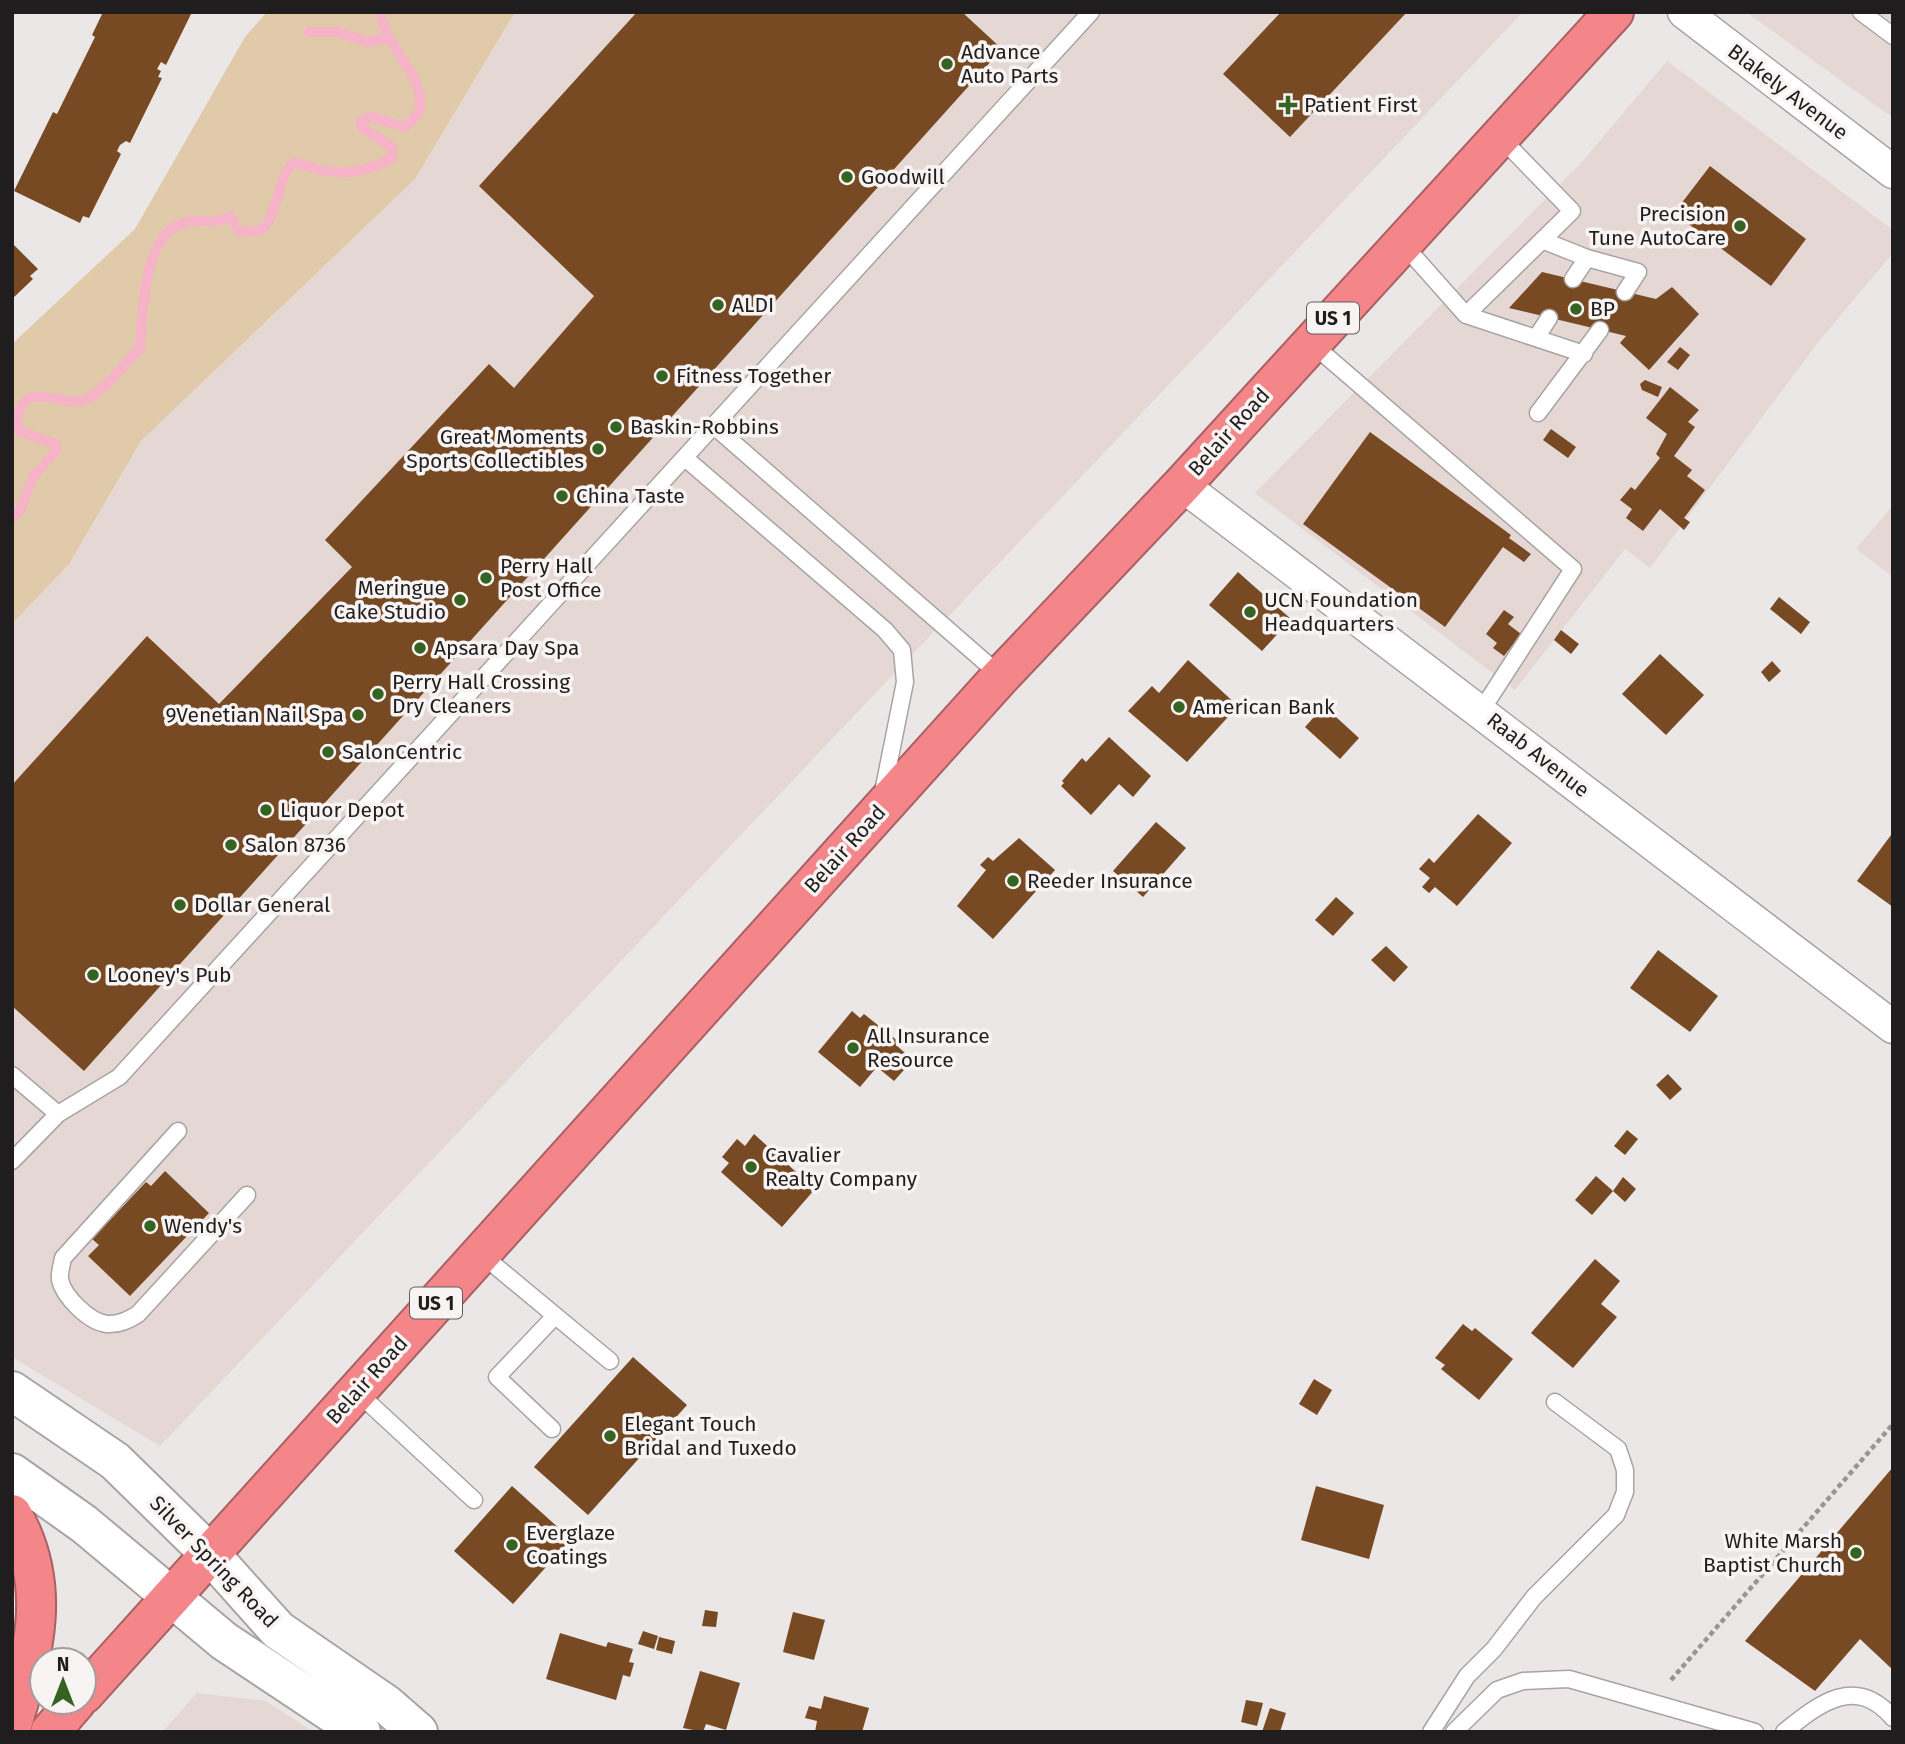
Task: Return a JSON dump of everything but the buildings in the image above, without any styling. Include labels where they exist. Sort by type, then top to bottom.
[{"type":"highway","name":"Belair Road","points":[[98,1678],[1001,676],[1182,485],[1614,12]]},
{"type":"highway","points":[[12,1514],[33,1560],[38,1597],[33,1656],[12,1725]]},
{"type":"highway","points":[[50,1732],[64,1716]]},
{"type":"main road","name":"Silver Spring Road","points":[[12,1391],[115,1461],[210,1554],[278,1630],[387,1705],[418,1732]]},
{"type":"main road","name":"Silver Spring Road","points":[[12,1473],[84,1524],[224,1641],[361,1732]]},
{"type":"street","name":"Blakely Avenue","points":[[1684,12],[1893,172]]},
{"type":"street","name":"Raab Avenue","points":[[1182,485],[1893,1027]]},
{"type":"lane","points":[[12,1161],[58,1114],[119,1077],[1091,12]]},
{"type":"lane","points":[[1861,12],[1893,36]]},
{"type":"lane","points":[[1466,315],[1572,211],[1500,137]]},
{"type":"lane","points":[[1542,240],[1587,258],[1638,272],[1625,292]]},
{"type":"lane","points":[[1402,243],[1466,315],[1584,354]]},
{"type":"lane","points":[[1573,279],[1587,258]]},
{"type":"lane","points":[[1536,338],[1549,318]]},
{"type":"lane","points":[[1538,413],[1600,330]]},
{"type":"lane","points":[[1310,342],[1573,569],[1481,711]]},
{"type":"lane","points":[[714,426],[1001,676]]},
{"type":"lane","points":[[685,458],[885,630],[902,650],[905,682],[879,812]]},
{"type":"lane","points":[[12,1075],[58,1114]]},
{"type":"lane","points":[[178,1131],[63,1258],[60,1278],[66,1295],[93,1318],[106,1324],[125,1322],[138,1314],[247,1195]]},
{"type":"lane","points":[[481,1254],[610,1362]]},
{"type":"lane","points":[[552,1429],[497,1377],[555,1316]]},
{"type":"lane","points":[[356,1391],[474,1500]]},
{"type":"lane","points":[[1432,1732],[1466,1676],[1494,1649],[1542,1588],[1616,1515],[1625,1492],[1625,1470],[1618,1449],[1555,1402]]},
{"type":"lane","points":[[1454,1732],[1497,1690],[1523,1681],[1569,1679],[1755,1732]]},
{"type":"lane","points":[[1784,1732],[1815,1707],[1841,1696],[1867,1697],[1883,1707],[1893,1718]]},
{"type":"path","points":[[1652,1703],[1893,1424]]},
{"type":"shaded area","points":[[267,12],[515,12],[415,179],[141,441],[69,564],[12,624],[12,344],[135,229],[245,37]]},
{"type":"shaded area","points":[[515,12],[1523,12],[160,1446],[12,1357],[12,624],[69,564],[141,441],[415,179]]},
{"type":"shaded area","points":[[1746,12],[1893,12],[1893,118]]},
{"type":"shaded area","points":[[1667,61],[1893,230],[1893,253],[1819,341],[1650,568],[1625,549],[1515,690],[1255,493],[1581,163]]},
{"type":"shaded area","points":[[1893,505],[1893,577],[1856,549]]},
{"type":"shaded area","points":[[197,1693],[266,1701],[314,1732],[162,1732]]},
{"type":"waterway","points":[[12,518],[21,509],[33,477],[56,451],[56,444],[17,430],[19,412],[25,402],[33,397],[66,401],[87,399],[108,383],[140,349],[144,296],[153,257],[161,241],[172,229],[187,222],[217,221],[230,216],[240,232],[262,230],[272,213],[283,179],[294,162],[320,170],[343,172],[366,169],[392,158],[392,147],[361,127],[361,121],[371,117],[406,127],[419,110],[420,98],[411,74],[388,36],[381,12]]},
{"type":"waterway","points":[[309,32],[338,32],[368,42],[389,38]]},
{"type":"place","name":"Advance Auto Parts","points":[[947,64]]},
{"type":"place","name":"Patient First","points":[[1288,105]]},
{"type":"place","name":"Goodwill","points":[[847,177]]},
{"type":"place","name":"Precision Tune AutoCare","points":[[1740,226]]},
{"type":"place","name":"ALDI","points":[[718,305]]},
{"type":"place","name":"BP","points":[[1576,309]]},
{"type":"place","name":"Fitness Together","points":[[662,376]]},
{"type":"place","name":"Baskin-Robbins","points":[[616,427]]},
{"type":"place","name":"Great Moments Sports Collectibles","points":[[598,449]]},
{"type":"place","name":"China Taste","points":[[562,496]]},
{"type":"place","name":"Perry Hall Post Office","points":[[486,578]]},
{"type":"place","name":"Meringue Cake Studio","points":[[460,600]]},
{"type":"place","name":"UCN Foundation Headquarters","points":[[1250,612]]},
{"type":"place","name":"Apsara Day Spa","points":[[420,648]]},
{"type":"place","name":"Perry Hall Crossing Dry Cleaners","points":[[378,694]]},
{"type":"place","name":"American Bank","points":[[1179,707]]},
{"type":"place","name":"9Venetian Nail Spa","points":[[358,715]]},
{"type":"place","name":"SalonCentric","points":[[328,752]]},
{"type":"place","name":"Liquor Depot","points":[[266,810]]},
{"type":"place","name":"Salon 8736","points":[[231,845]]},
{"type":"place","name":"Reeder Insurance","points":[[1013,881]]},
{"type":"place","name":"Dollar General","points":[[180,905]]},
{"type":"place","name":"Looney's Pub","points":[[93,975]]},
{"type":"place","name":"All Insurance Resource","points":[[853,1048]]},
{"type":"place","name":"Cavalier Realty Company","points":[[751,1167]]},
{"type":"place","name":"Wendy's","points":[[150,1226]]},
{"type":"place","name":"Elegant Touch Bridal and Tuxedo","points":[[610,1436]]},
{"type":"place","name":"Everglaze Coatings","points":[[512,1545]]},
{"type":"place","name":"White Marsh Baptist Church","points":[[1856,1553]]}]
